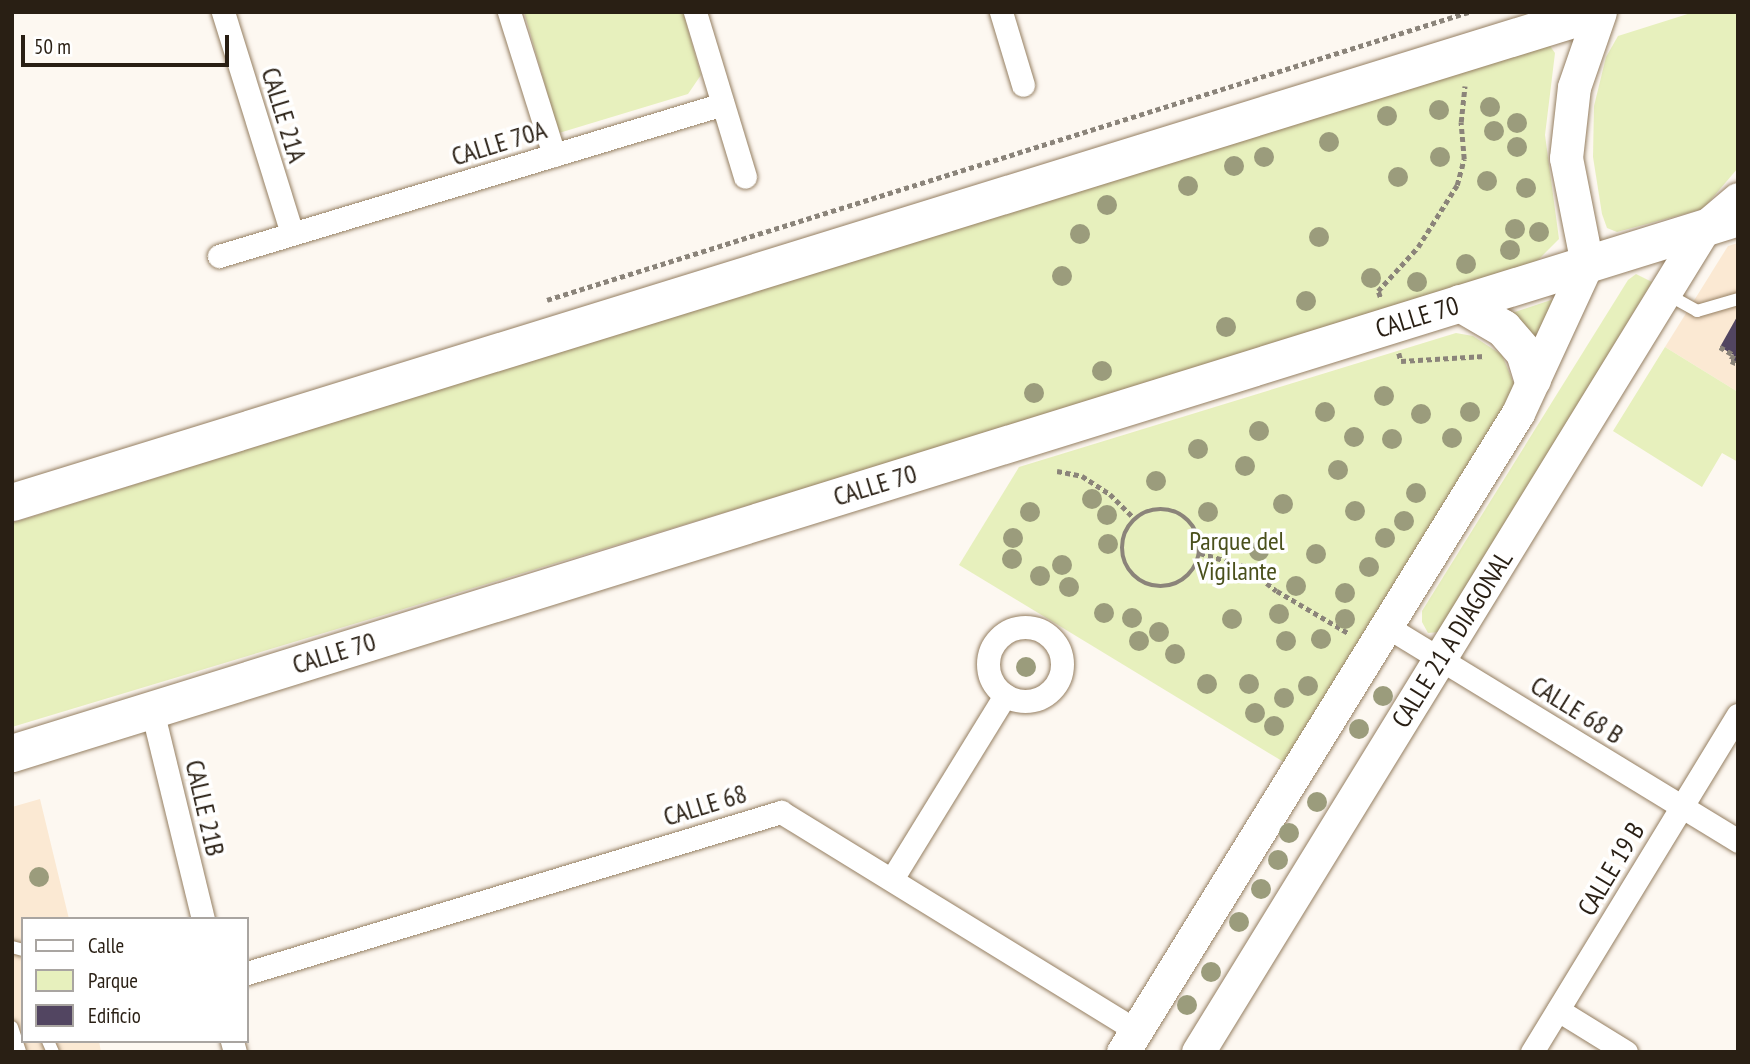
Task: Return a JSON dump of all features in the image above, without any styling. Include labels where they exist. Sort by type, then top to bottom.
[{"type":"main road","points":[[1130,1041],[1518,413],[1587,264],[1566,158],[1574,87],[1597,12]]},
{"type":"main road","points":[[12,502],[1597,12]]},
{"type":"main road","name":"CALLE 21 A DIAGONAL","points":[[1198,1052],[1664,293],[1738,199]]},
{"type":"main road","name":"CALLE 70","points":[[12,753],[1722,222]]},
{"type":"main road","points":[[1460,303],[1503,328],[1524,352],[1532,379]]},
{"type":"street","name":"CALLE 21A","points":[[223,12],[292,234]]},
{"type":"street","points":[[509,12],[554,155]]},
{"type":"street","points":[[695,12],[745,177]]},
{"type":"street","points":[[1001,12],[1024,85]]},
{"type":"street","name":"CALLE 70A","points":[[219,256],[723,104]]},
{"type":"street","name":"CALLE 68 B","points":[[1387,626],[1738,841]]},
{"type":"street","points":[[892,879],[1005,695]]},
{"type":"street","name":"CALLE 21B","points":[[152,709],[203,917]]},
{"type":"street","name":"CALLE 19 B","points":[[1532,1052],[1738,715]]},
{"type":"street","name":"CALLE 68","points":[[248,973],[781,812],[892,879],[1130,1041]]},
{"type":"street","points":[[1558,1010],[1626,1052]]},
{"type":"lane","points":[[1664,293],[1698,311],[1738,299]]},
{"type":"lane","points":[[12,1027],[20,1052]]},
{"type":"path","points":[[538,302],[1469,12]]},
{"type":"path","points":[[1381,301],[1378,291],[1418,247],[1457,184],[1464,159],[1461,122],[1467,79]]},
{"type":"path","points":[[1720,347],[1734,355],[1731,361],[1738,364]]},
{"type":"path","points":[[1401,361],[1464,354],[1499,357]]},
{"type":"path","points":[[1057,471],[1082,477],[1110,494],[1134,518]]},
{"type":"path","points":[[1159,509],[1185,517],[1199,540],[1200,553],[1189,576],[1179,583],[1154,587],[1142,583],[1125,565],[1122,552],[1122,540],[1134,518],[1159,509]]},
{"type":"path","points":[[1200,553],[1247,567],[1277,591],[1355,638]]},
{"type":"shaded area","points":[[1738,243],[1738,392],[1665,347],[1728,246]]},
{"type":"shaded area","points":[[40,799],[69,917],[21,917],[21,1043],[99,1043],[101,1052],[12,1052],[12,807]]},
{"type":"green space","points":[[524,12],[683,12],[701,75],[688,94],[559,133]]},
{"type":"green space","points":[[1694,12],[1738,12],[1738,168],[1703,209],[1617,232],[1607,228],[1602,214],[1593,157],[1594,106],[1606,57],[1618,36]]},
{"type":"green space","points":[[1538,45],[1550,46],[1555,53],[1545,135],[1559,239],[1537,261],[1506,277],[12,727],[12,523]]},
{"type":"green space","points":[[1636,274],[1652,282],[1440,632],[1428,633],[1422,622],[1422,611],[1628,280]]},
{"type":"green space","points":[[1578,291],[1540,355],[1506,315]]},
{"type":"green space","name":"Parque del Vigilante","points":[[1456,333],[1473,336],[1502,355],[1514,384],[1508,405],[1287,764],[959,565],[1019,467]]},
{"type":"green space","points":[[1665,347],[1738,392],[1738,462],[1722,453],[1702,487],[1613,431]]},
{"type":"building","points":[[1738,315],[1738,364],[1731,361],[1734,355],[1720,347]]}]
